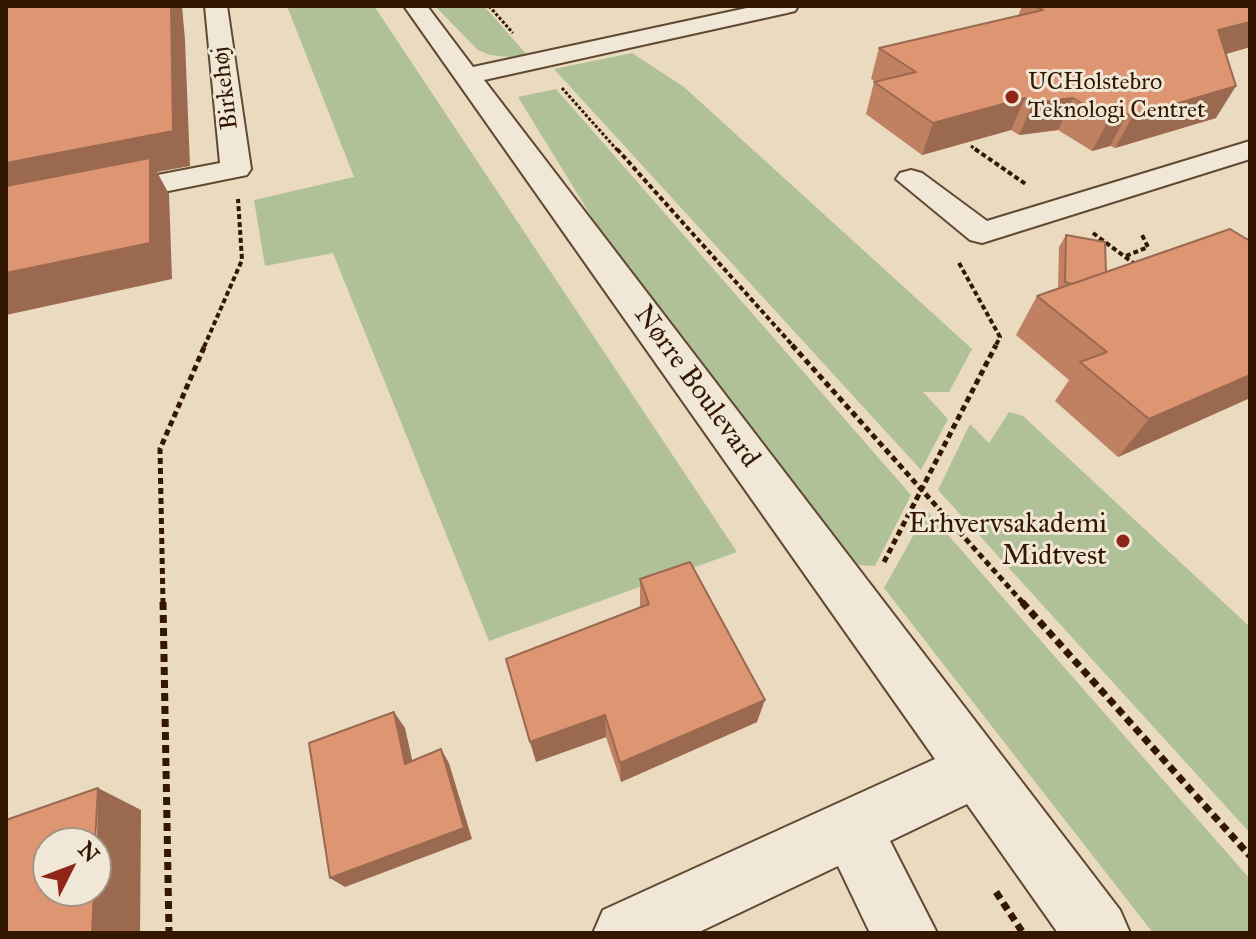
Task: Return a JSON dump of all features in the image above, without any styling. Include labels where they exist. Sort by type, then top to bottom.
[{"type":"street","name":"Birkehøj","points":[[216,6],[236,169]]},
{"type":"street","name":"Nørre Boulevard","points":[[415,6],[1097,933]]},
{"type":"street","points":[[467,76],[787,6]]},
{"type":"street","points":[[911,179],[982,233],[1247,154]]},
{"type":"street","points":[[6,214],[236,169]]},
{"type":"street","points":[[626,933],[977,769]]},
{"type":"street","points":[[851,828],[904,933]]},
{"type":"path","points":[[489,6],[1250,856]]},
{"type":"path","points":[[169,933],[160,449],[242,260],[236,169]]},
{"type":"path","points":[[859,609],[1000,337],[959,262],[957,246],[982,233]]},
{"type":"path","points":[[1125,257],[1148,247],[1142,235]]},
{"type":"green space","points":[[287,6],[374,6],[737,552],[489,641],[333,253],[265,266],[254,200],[354,177]]},
{"type":"green space","points":[[435,6],[484,6],[527,55],[509,57],[478,50]]},
{"type":"green space","points":[[632,53],[684,87],[972,349],[949,392],[923,392],[948,419],[921,470],[554,69]]},
{"type":"green space","points":[[556,89],[911,495],[875,566],[858,565],[604,237],[518,97]]},
{"type":"green space","points":[[1009,412],[1023,416],[1250,627],[1250,833],[938,490],[970,424],[989,443]]},
{"type":"green space","points":[[927,511],[1250,879],[1250,933],[1153,933],[884,588]]},
{"type":"building","points":[[6,6],[171,6],[173,131],[6,163]]},
{"type":"building","points":[[1034,6],[1250,6],[1250,22],[1218,30],[1236,86],[1132,117],[1127,114],[1109,119],[1073,98],[1033,103],[1025,98],[933,123],[874,82],[916,72],[879,48],[1043,10]]},
{"type":"building","points":[[150,158],[150,243],[6,273],[6,186]]},
{"type":"building","points":[[1230,229],[1250,241],[1250,375],[1149,419],[1080,362],[1107,352],[1037,296]]},
{"type":"building","points":[[1066,235],[1105,242],[1106,272],[1072,284],[1065,282]]},
{"type":"building","points":[[690,562],[765,700],[620,763],[605,715],[530,742],[506,659],[649,604],[640,579]]},
{"type":"building","points":[[394,712],[405,764],[441,749],[464,828],[330,878],[309,743]]},
{"type":"building","points":[[98,788],[96,827],[32,827],[32,907],[93,907],[92,933],[6,933],[6,820]]},
{"type":"place","name":"UCHolstebro Teknologi Centret","points":[[1012,97]]},
{"type":"place","name":"Erhvervsakademi Midtvest","points":[[1123,541]]}]
